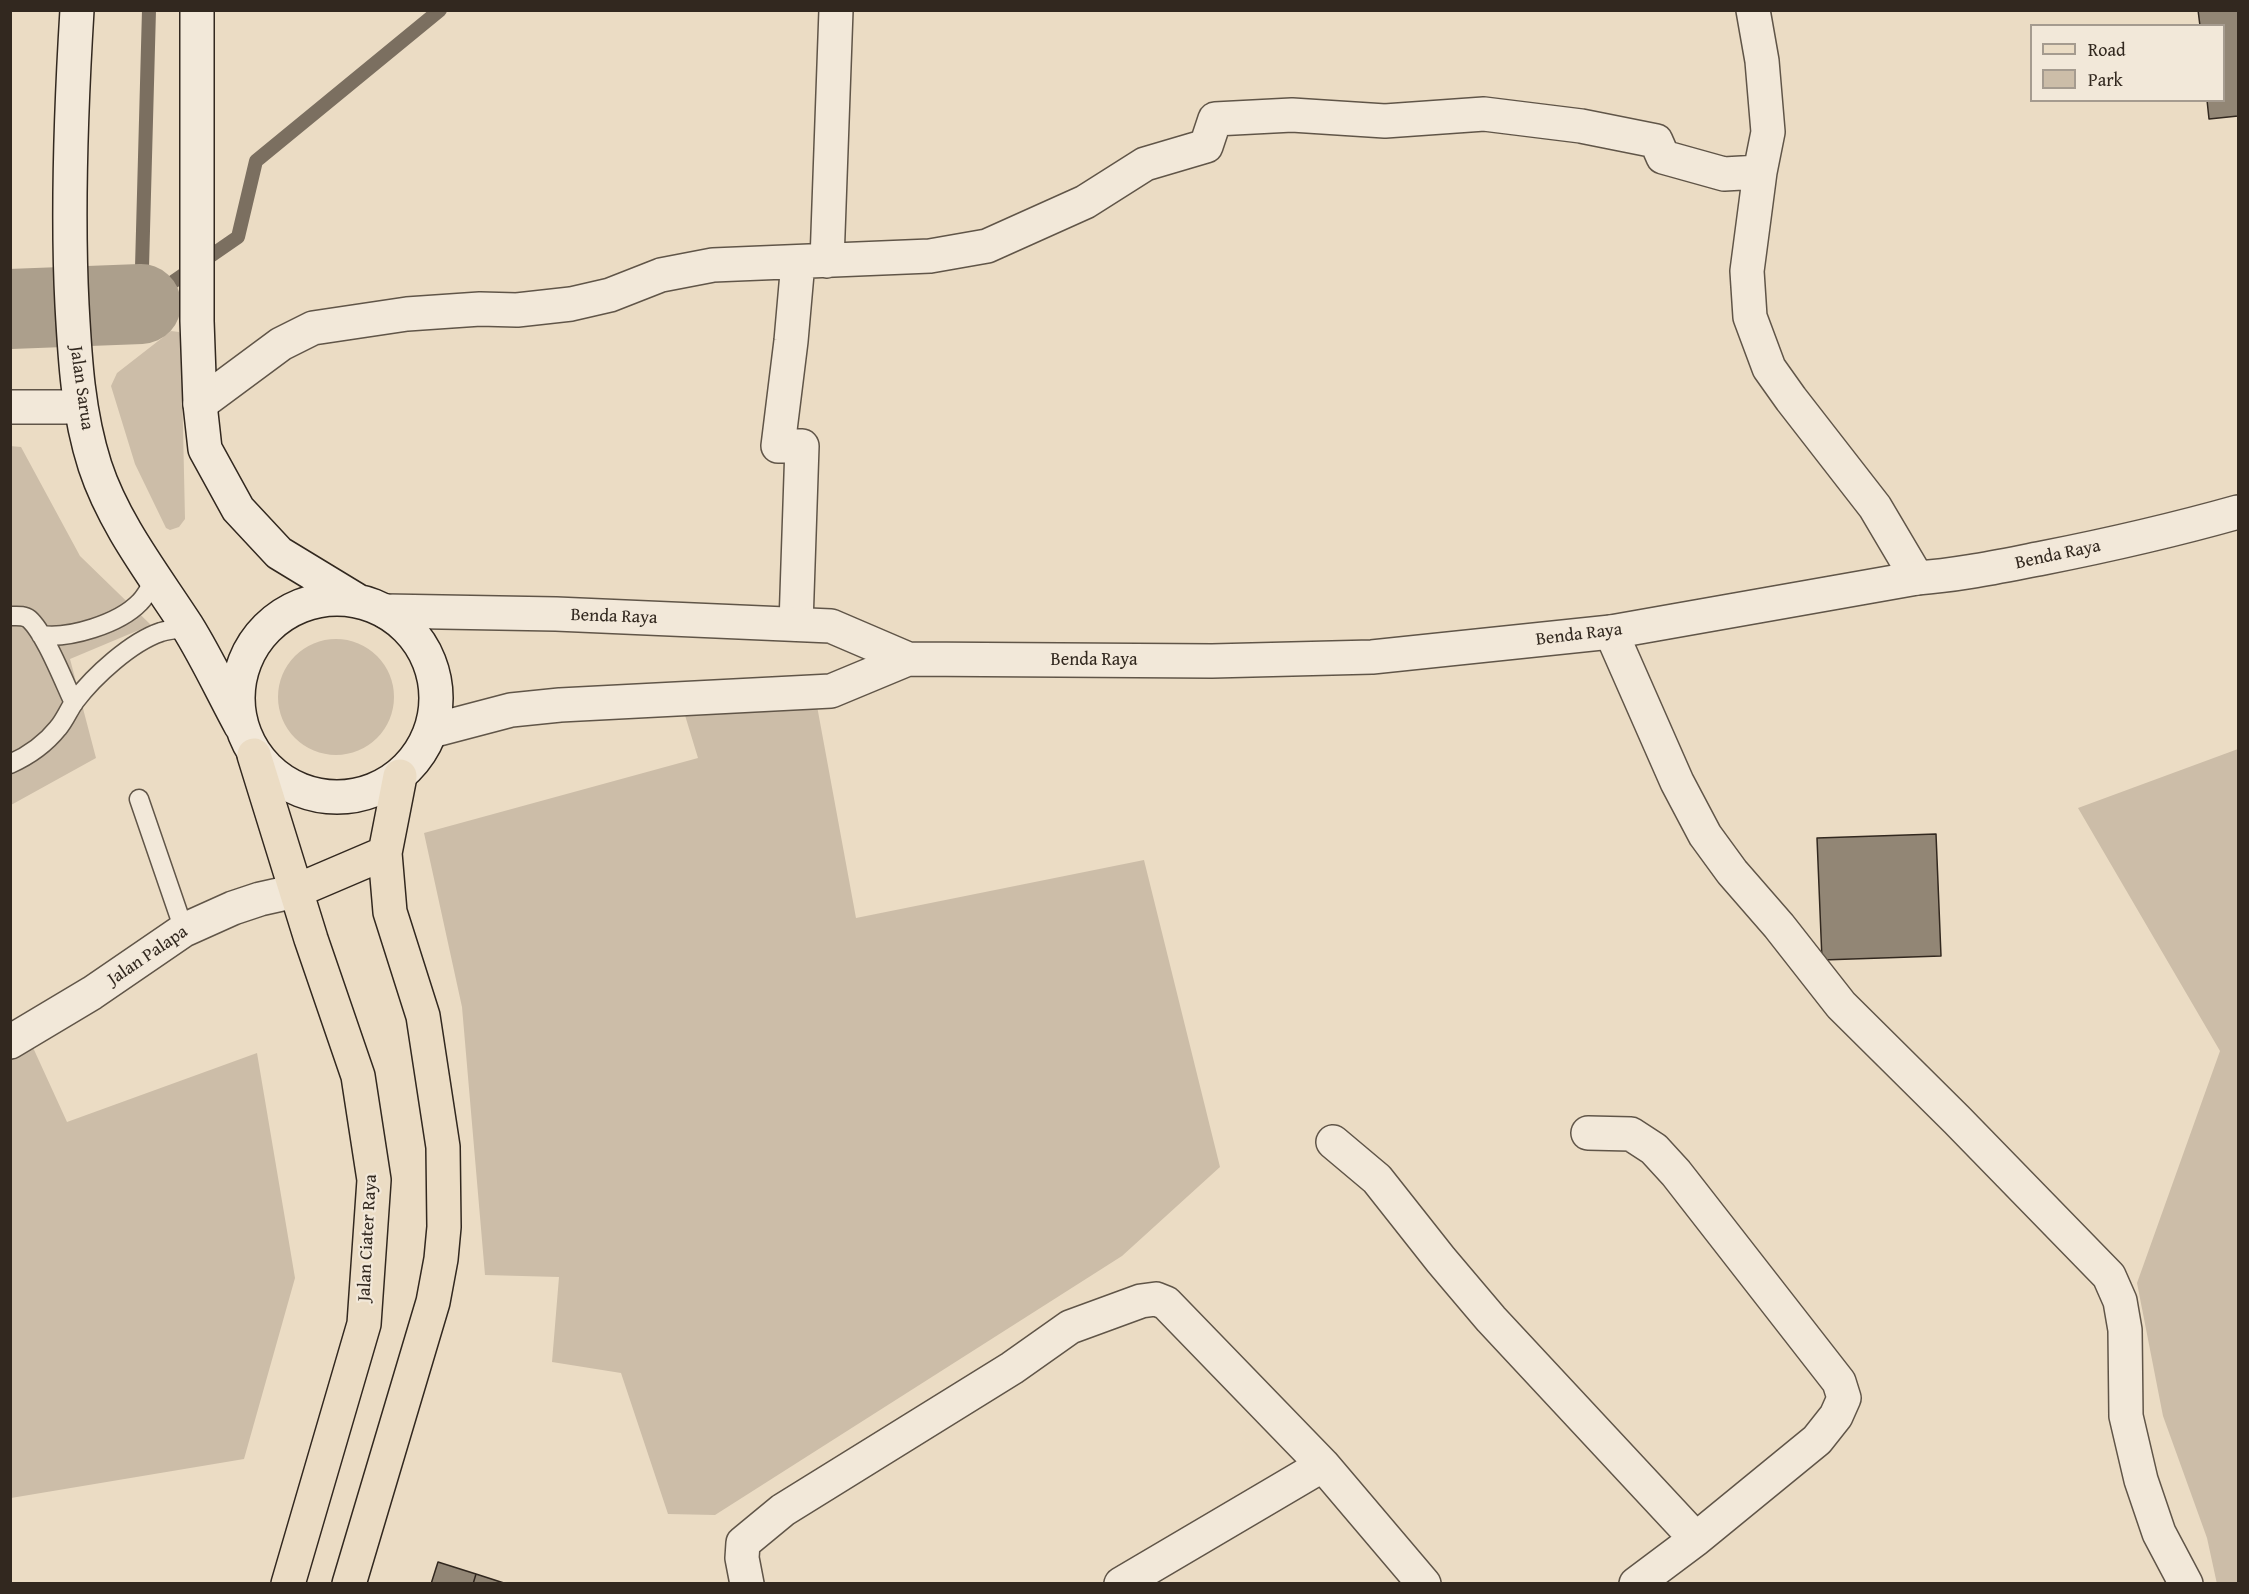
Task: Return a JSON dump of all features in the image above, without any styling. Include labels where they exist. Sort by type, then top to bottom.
[{"type":"main road","name":"Jalan Ciater Raya","points":[[254,755],[296,891],[358,1076],[374,1180],[364,1324],[288,1584]]},
{"type":"main road","points":[[349,1584],[433,1302],[444,1227],[443,1147],[423,1016],[390,912],[384,853],[400,777]]},
{"type":"main road","points":[[296,891],[384,853]]},
{"type":"street","name":"Jalan Sarua","points":[[77,10],[69,250],[78,392],[95,466],[113,508],[155,579],[189,628],[241,726]]},
{"type":"street","points":[[196,10],[197,321],[200,404],[205,449],[237,509],[279,553],[371,606],[407,627],[424,649],[434,675],[436,703],[431,731],[419,756],[400,777],[379,790],[354,797],[328,799],[306,794],[277,778],[254,755],[241,726],[237,694],[244,662],[258,637],[278,618],[303,604],[330,598],[371,606]]},
{"type":"street","points":[[795,624],[802,446],[778,446],[791,341],[812,262],[836,10]]},
{"type":"street","points":[[1753,10],[1762,61],[1768,132],[1760,171],[1747,271],[1750,318],[1769,368],[1875,507],[1917,578]]},
{"type":"street","points":[[200,404],[281,344],[313,328],[407,314],[480,309],[517,310],[571,304],[610,295],[661,275],[713,265],[930,256],[987,246],[1085,202],[1144,164],[1206,146],[1215,119],[1292,115],[1385,121],[1484,114],[1581,126],[1656,141],[1663,157],[1724,174],[1760,171]]},
{"type":"street","points":[[10,407],[78,392]]},
{"type":"street","name":"Benda Raya","points":[[371,606],[831,626],[908,659],[1212,661],[1372,657],[1611,632],[1917,578],[1953,576],[2194,525],[2238,512]]},
{"type":"street","points":[[1611,632],[1677,782],[1705,835],[1732,872],[1779,926],[1841,1005],[2109,1276],[2120,1301],[2125,1330],[2126,1416],[2141,1480],[2159,1533],[2186,1584]]},
{"type":"street","name":"Benda Raya","points":[[431,731],[511,710],[550,706],[831,691],[908,659]]},
{"type":"street","name":"Jalan Palapa","points":[[10,1042],[92,993],[184,930],[232,908],[296,891]]},
{"type":"street","points":[[1588,1133],[1631,1134],[1654,1149],[1676,1173],[1839,1382],[1844,1398],[1836,1416],[1817,1440],[1696,1539],[1636,1584]]},
{"type":"street","points":[[1334,1142],[1377,1179],[1491,1319],[1696,1539]]},
{"type":"street","points":[[747,1584],[742,1558],[743,1543],[783,1510],[1012,1368],[1070,1328],[1141,1301],[1156,1299],[1166,1303],[1323,1465],[1424,1584]]},
{"type":"street","points":[[1121,1584],[1323,1465]]},
{"type":"lane","points":[[41,635],[63,636],[103,624],[124,614],[140,602],[155,579]]},
{"type":"lane","points":[[10,616],[21,616],[28,619],[41,635],[74,703]]},
{"type":"lane","points":[[10,764],[27,756],[58,728],[88,685],[112,663],[144,640],[162,631],[189,628]]},
{"type":"lane","points":[[139,799],[184,930]]},
{"type":"green space","points":[[171,331],[179,332],[181,336],[185,519],[179,527],[170,530],[166,528],[135,464],[111,386],[117,373]]},
{"type":"green space","points":[[10,446],[21,447],[80,556],[151,625],[70,659],[96,758],[11,805]]},
{"type":"green space","points":[[336,639],[358,644],[377,656],[389,675],[394,697],[389,719],[377,738],[358,750],[336,755],[314,750],[295,738],[283,719],[278,697],[283,675],[295,656],[314,644]]},
{"type":"green space","points":[[817,706],[856,918],[1144,860],[1220,1167],[1122,1256],[715,1515],[668,1514],[621,1373],[552,1362],[559,1277],[485,1275],[462,1007],[424,833],[698,758],[684,712]]},
{"type":"green space","points":[[2238,749],[2238,1583],[2217,1584],[2207,1538],[2163,1416],[2137,1283],[2220,1051],[2078,808]]},
{"type":"green space","points":[[30,1041],[67,1122],[257,1053],[295,1278],[244,1459],[11,1498],[11,1050]]},
{"type":"building","points":[[2198,10],[2238,10],[2238,116],[2209,119],[2207,102],[2225,102],[2225,24],[2200,24]]},
{"type":"building","points":[[1936,834],[1941,956],[1822,960],[1817,838]]},
{"type":"building","points":[[438,1562],[476,1574],[473,1584],[431,1584]]},
{"type":"building","points":[[476,1574],[507,1584],[473,1584]]},
{"type":"waterway","points":[[141,304],[149,10]]},
{"type":"waterway","points":[[141,304],[238,237],[256,161],[440,10]]},
{"type":"waterway","points":[[10,309],[141,304]]}]
